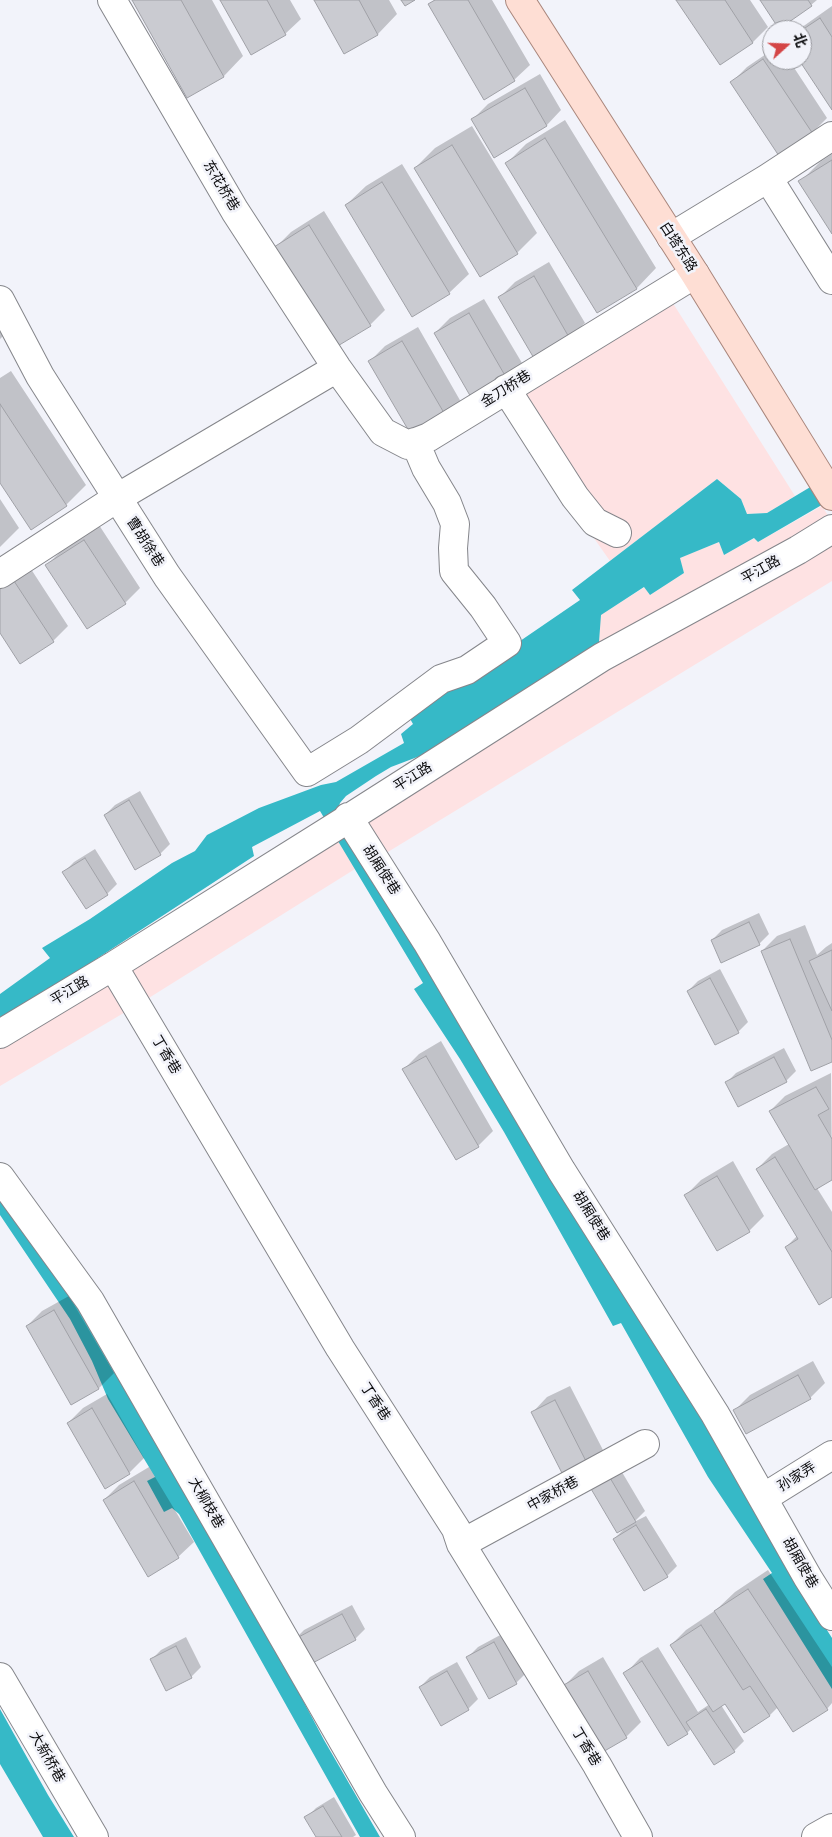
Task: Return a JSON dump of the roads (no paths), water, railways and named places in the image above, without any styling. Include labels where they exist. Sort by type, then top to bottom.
[{"type":"main road","name":"白塔东路","points":[[520,0],[695,274],[827,487]]},
{"type":"street","name":"东花桥巷","points":[[112,0],[235,211],[337,368]]},
{"type":"street","points":[[671,237],[768,178],[832,136]]},
{"type":"street","points":[[768,178],[832,280]]},
{"type":"street","name":"金刀桥巷","points":[[415,442],[429,437],[695,274]]},
{"type":"street","name":"曹胡徐巷","points":[[0,300],[40,376],[116,498],[167,576],[307,772],[359,740],[441,679],[467,670],[506,643],[483,607],[454,571],[455,524],[447,503],[426,468],[415,442]]},
{"type":"street","points":[[0,574],[116,498],[337,368],[383,432],[408,446],[415,442]]},
{"type":"street","points":[[506,390],[575,497],[595,522],[617,533]]},
{"type":"street","name":"平江路","points":[[0,1034],[113,966],[602,657],[798,550],[832,529]]},
{"type":"street","name":"胡厢使巷","points":[[343,821],[427,942],[561,1170],[715,1414],[808,1578],[832,1616]]},
{"type":"street","name":"丁香巷","points":[[113,966],[340,1348],[456,1529],[461,1544],[597,1764],[638,1837]]},
{"type":"street","name":"大柳枝巷","points":[[0,1178],[90,1300],[373,1793],[401,1837]]},
{"type":"street","name":"中家桥巷","points":[[461,1544],[645,1444]]},
{"type":"street","name":"孙家弄","points":[[763,1498],[832,1455]]},
{"type":"street","name":"大新桥巷","points":[[0,1677],[94,1837]]},
{"type":"street","points":[[816,1837],[832,1828]]},
{"type":"water","points":[[832,474],[832,499],[758,542],[754,538],[724,555],[719,542],[680,558],[684,573],[650,595],[644,587],[601,615],[599,642],[420,756],[391,767],[376,776],[346,796],[338,809],[797,1583],[832,1638],[832,1689],[763,1579],[772,1573],[708,1477],[621,1323],[613,1326],[504,1132],[460,1059],[414,989],[423,983],[320,811],[252,847],[254,856],[0,1022],[0,994],[50,958],[42,948],[90,919],[172,863],[195,851],[207,835],[259,808],[321,785],[336,782],[404,743],[401,734],[413,724],[409,717],[580,600],[572,590],[717,479],[741,499],[747,514],[767,513]]},
{"type":"water","points":[[0,1194],[50,1260],[189,1497],[207,1533],[282,1661],[324,1740],[380,1837],[360,1837],[179,1514],[172,1508],[164,1512],[147,1481],[155,1477],[108,1399],[92,1361],[70,1319],[0,1215]]},
{"type":"water","points":[[0,1709],[74,1837],[43,1837],[0,1764]]}]
